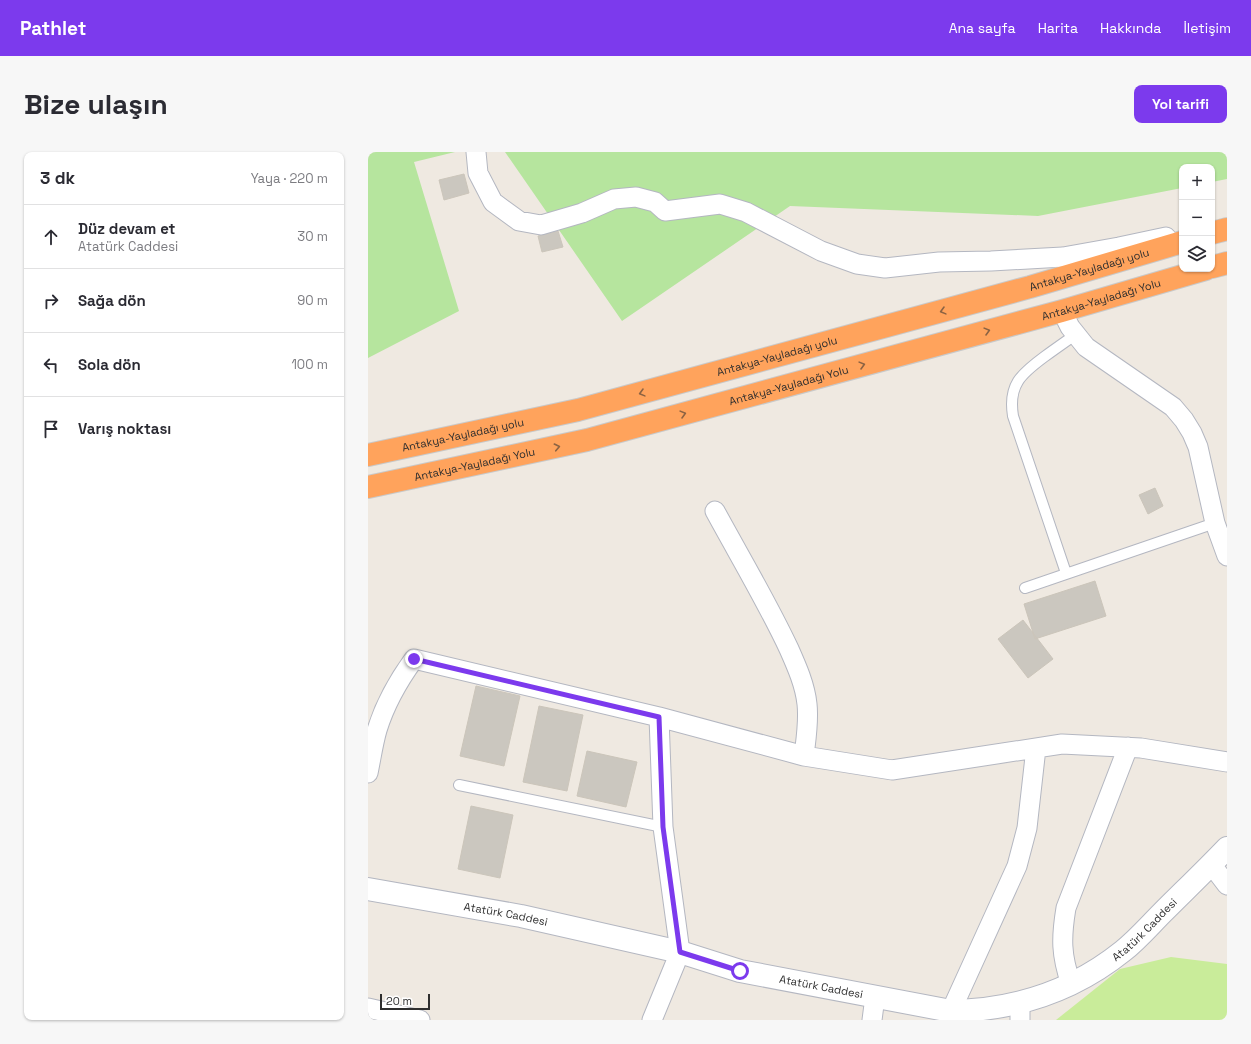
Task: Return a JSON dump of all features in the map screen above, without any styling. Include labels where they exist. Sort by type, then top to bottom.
[{"type":"highway","points":[[1215,232],[1227,229]]},
{"type":"highway","name":"Antakya-Yayladağı yolu","points":[[368,455],[578,410],[1030,287],[1179,243]]},
{"type":"highway","points":[[1215,266],[1227,263]]},
{"type":"highway","name":"Antakya-Yayladağı Yolu","points":[[368,487],[587,440],[1062,311],[1196,272]]},
{"type":"main road","name":"Atatürk Caddesi","points":[[368,889],[521,916],[680,952],[740,971],[875,997],[951,1011],[975,1010],[1020,1012],[1045,995],[1071,984],[1100,968],[1123,951],[1227,848]]},
{"type":"street","points":[[476,152],[478,173],[493,202],[519,221],[541,225],[582,213],[614,199],[636,197],[655,202],[665,211],[720,204],[746,212],[822,251],[858,264],[885,268],[939,262],[1062,257],[1119,248],[1179,235]]},
{"type":"street","points":[[1215,226],[1227,224]]},
{"type":"street","points":[[1062,311],[1070,327],[1086,347],[1172,407],[1184,420],[1198,447],[1215,523],[1227,556]]},
{"type":"street","points":[[715,511],[779,627],[799,673],[808,705],[808,726],[804,756]]},
{"type":"street","points":[[368,773],[377,731],[385,709],[404,673],[414,659],[659,717],[804,756],[892,770],[1062,744],[1141,748],[1227,762]]},
{"type":"street","points":[[652,1020],[680,952],[663,827],[659,717]]},
{"type":"street","points":[[1071,984],[1062,952],[1062,931],[1066,908],[1128,747]]},
{"type":"street","points":[[951,1011],[1017,866],[1027,828],[1036,748]]},
{"type":"street","points":[[1211,864],[1227,885]]},
{"type":"street","points":[[872,1020],[875,997]]},
{"type":"street","points":[[368,1008],[420,1020]]},
{"type":"lane","points":[[1066,573],[1013,416],[1012,400],[1016,384],[1026,370],[1075,334]]},
{"type":"lane","points":[[1025,588],[1215,523]]},
{"type":"lane","points":[[459,785],[663,827]]},
{"type":"green space","points":[[368,152],[455,152],[414,162],[459,311],[368,358]]},
{"type":"green space","points":[[505,152],[1227,152],[1227,179],[1215,181],[1215,164],[1179,164],[1179,189],[1038,216],[790,206],[622,321]]},
{"type":"green space","points":[[1171,957],[1227,964],[1227,1020],[1056,1020],[1120,969]]},
{"type":"building","points":[[464,174],[469,193],[444,200],[439,180]]},
{"type":"building","points":[[558,231],[563,247],[542,252],[538,236]]},
{"type":"building","points":[[1155,488],[1163,506],[1148,514],[1139,495]]},
{"type":"building","points":[[1095,581],[1106,616],[1035,639],[1024,604]]},
{"type":"building","points":[[1023,620],[1053,659],[1028,678],[998,639]]},
{"type":"building","points":[[476,686],[520,696],[504,766],[460,756]]},
{"type":"building","points":[[539,706],[583,715],[567,791],[523,782]]},
{"type":"building","points":[[587,751],[637,762],[626,807],[577,796]]},
{"type":"building","points":[[471,806],[513,815],[500,878],[458,869]]},
{"type":"route","points":[[414,659],[659,717],[663,827],[680,952],[740,971]]}]
